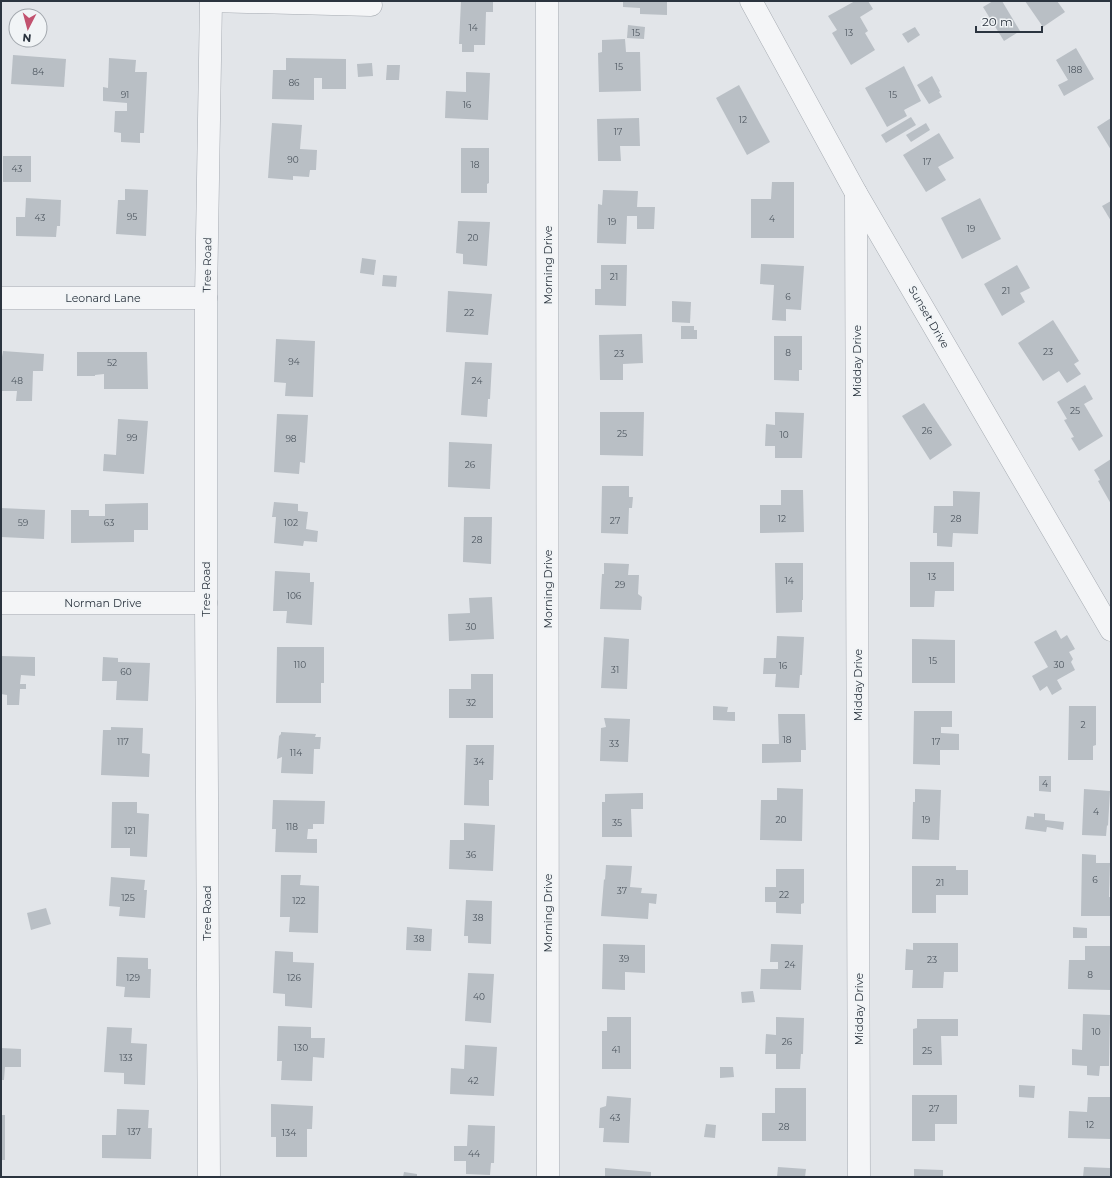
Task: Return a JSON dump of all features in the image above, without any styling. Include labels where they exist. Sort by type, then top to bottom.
[{"type":"street","points":[[211,1],[371,5]]},
{"type":"street","name":"Tree Road","points":[[209,1177],[206,298],[211,1]]},
{"type":"street","name":"Morning Drive","points":[[547,1],[548,1177]]},
{"type":"street","name":"Sunset Drive","points":[[751,1],[856,193],[1111,630]]},
{"type":"street","name":"Midday Drive","points":[[856,193],[859,1177]]},
{"type":"street","name":"Leonard Lane","points":[[1,298],[206,298]]},
{"type":"street","name":"Norman Drive","points":[[1,603],[206,603]]},
{"type":"building","points":[[461,1],[493,1],[493,12],[486,12],[485,45],[474,45],[474,52],[462,52],[462,44],[459,44]]},
{"type":"building","points":[[623,1],[667,1],[667,15],[640,14],[640,8],[623,7]]},
{"type":"building","points":[[855,1],[868,1],[873,9],[860,17],[868,31],[865,33],[875,50],[851,65],[832,33],[837,30],[828,16]]},
{"type":"building","points":[[993,1],[1002,1],[1020,31],[1004,41],[983,7]]},
{"type":"building","points":[[1025,1],[1057,1],[1065,12],[1043,27]]},
{"type":"building","points":[[628,25],[645,27],[644,39],[627,38]]},
{"type":"building","points":[[915,27],[920,35],[908,43],[902,34]]},
{"type":"building","points":[[625,39],[626,52],[640,52],[641,91],[599,92],[598,53],[602,52],[602,40]]},
{"type":"building","points":[[1076,48],[1094,79],[1064,96],[1058,85],[1068,80],[1056,60]]},
{"type":"building","points":[[13,55],[66,59],[64,87],[11,84]]},
{"type":"building","points":[[109,58],[136,60],[135,72],[147,72],[144,133],[140,133],[140,143],[121,142],[121,133],[114,132],[115,111],[127,111],[127,103],[103,101],[103,87],[108,88]]},
{"type":"building","points":[[286,58],[346,59],[346,89],[322,89],[322,78],[314,78],[314,100],[272,99],[273,70],[286,70]]},
{"type":"building","points":[[372,63],[373,76],[358,77],[357,64]]},
{"type":"building","points":[[387,65],[400,65],[399,80],[386,80]]},
{"type":"building","points":[[904,66],[921,101],[904,110],[907,116],[887,127],[865,88]]},
{"type":"building","points":[[466,72],[490,73],[488,120],[445,118],[446,91],[466,92]]},
{"type":"building","points":[[932,76],[942,97],[929,104],[917,85]]},
{"type":"building","points":[[739,85],[770,142],[747,155],[716,98]]},
{"type":"building","points":[[911,117],[916,125],[886,143],[881,135]]},
{"type":"building","points":[[639,118],[640,146],[620,146],[621,161],[598,161],[597,119]]},
{"type":"building","points":[[1111,118],[1111,150],[1097,127]]},
{"type":"building","points":[[272,123],[302,125],[300,149],[317,150],[316,170],[310,170],[309,177],[293,176],[293,180],[268,178]]},
{"type":"building","points":[[926,123],[930,130],[911,142],[906,135]]},
{"type":"building","points":[[939,133],[954,158],[938,167],[946,180],[926,192],[903,155]]},
{"type":"building","points":[[461,148],[489,148],[489,183],[487,184],[487,193],[461,193]]},
{"type":"building","points":[[3,156],[31,156],[31,182],[3,182]]},
{"type":"building","points":[[772,182],[794,182],[794,238],[751,238],[751,199],[771,199]]},
{"type":"building","points":[[125,189],[148,190],[146,236],[116,234],[118,200],[125,200]]},
{"type":"building","points":[[603,190],[638,191],[637,207],[655,207],[654,229],[637,229],[637,216],[627,216],[626,244],[597,243],[598,204],[602,205]]},
{"type":"building","points":[[26,198],[61,200],[60,226],[57,226],[56,237],[16,236],[16,217],[25,217]]},
{"type":"building","points":[[980,198],[1001,239],[962,259],[941,218]]},
{"type":"building","points":[[1111,201],[1111,221],[1102,206]]},
{"type":"building","points":[[458,221],[490,222],[487,266],[463,264],[463,254],[456,253]]},
{"type":"building","points":[[362,258],[376,260],[374,275],[360,273]]},
{"type":"building","points":[[761,264],[804,266],[801,310],[786,309],[786,321],[772,320],[774,285],[760,284]]},
{"type":"building","points":[[601,265],[627,265],[626,306],[595,305],[595,289],[601,289]]},
{"type":"building","points":[[1017,265],[1030,288],[1020,293],[1025,302],[1002,316],[984,284]]},
{"type":"building","points":[[383,275],[397,276],[396,287],[382,286]]},
{"type":"building","points":[[448,291],[492,294],[488,335],[446,332]]},
{"type":"building","points":[[672,301],[691,302],[690,323],[672,322]]},
{"type":"building","points":[[1053,320],[1079,361],[1074,364],[1081,374],[1067,383],[1059,371],[1043,381],[1018,343]]},
{"type":"building","points":[[681,326],[694,326],[694,330],[697,330],[697,339],[681,339]]},
{"type":"building","points":[[642,334],[643,363],[623,364],[623,380],[600,380],[599,335]]},
{"type":"building","points":[[774,336],[802,336],[802,370],[799,370],[799,381],[774,380]]},
{"type":"building","points":[[276,339],[315,341],[313,397],[285,396],[286,383],[274,382]]},
{"type":"building","points":[[3,351],[44,354],[43,371],[33,371],[32,401],[16,401],[17,391],[1,391],[1,363]]},
{"type":"building","points":[[77,352],[147,352],[148,389],[104,389],[104,374],[95,376],[77,376]]},
{"type":"building","points":[[465,362],[492,363],[490,399],[488,399],[487,417],[461,415]]},
{"type":"building","points":[[1085,385],[1093,399],[1084,404],[1103,436],[1079,451],[1071,438],[1074,437],[1064,420],[1067,419],[1057,402]]},
{"type":"building","points":[[924,403],[952,445],[930,460],[902,416]]},
{"type":"building","points":[[600,412],[644,412],[643,456],[600,455]]},
{"type":"building","points":[[775,412],[804,413],[802,458],[775,458],[775,446],[765,446],[766,424],[775,425]]},
{"type":"building","points":[[277,414],[308,415],[305,463],[300,462],[299,474],[274,472]]},
{"type":"building","points":[[118,419],[148,421],[144,474],[103,471],[104,454],[116,455]]},
{"type":"building","points":[[449,442],[492,444],[490,489],[448,487]]},
{"type":"building","points":[[1111,459],[1111,504],[1098,481],[1100,480],[1094,470]]},
{"type":"building","points":[[602,486],[629,486],[629,497],[633,497],[632,508],[629,508],[628,534],[601,533]]},
{"type":"building","points":[[781,490],[803,490],[804,532],[760,533],[760,505],[781,505]]},
{"type":"building","points":[[953,491],[980,492],[978,534],[953,533],[952,547],[937,546],[937,533],[933,533],[934,506],[953,506]]},
{"type":"building","points":[[274,502],[298,504],[298,511],[308,512],[306,529],[318,531],[317,542],[304,541],[303,546],[274,543],[276,517],[272,517]]},
{"type":"building","points":[[148,503],[148,530],[134,530],[134,542],[71,543],[71,510],[89,510],[89,516],[105,516],[105,504]]},
{"type":"building","points":[[1,508],[45,510],[44,539],[1,537]]},
{"type":"building","points":[[464,517],[492,517],[491,564],[463,562]]},
{"type":"building","points":[[910,562],[954,562],[954,591],[935,591],[934,607],[910,607]]},
{"type":"building","points":[[604,563],[629,564],[628,575],[639,575],[638,594],[642,597],[641,610],[600,609]]},
{"type":"building","points":[[775,563],[803,563],[802,612],[776,613]]},
{"type":"building","points":[[275,571],[310,573],[310,582],[314,582],[312,625],[286,623],[287,611],[273,611]]},
{"type":"building","points":[[492,597],[494,639],[449,641],[448,614],[470,613],[469,598]]},
{"type":"building","points":[[1056,630],[1061,639],[1067,635],[1075,649],[1069,652],[1073,659],[1071,662],[1075,670],[1057,680],[1062,689],[1052,695],[1047,686],[1040,691],[1032,676],[1048,667],[1034,642]]},
{"type":"building","points":[[777,636],[804,637],[802,675],[800,675],[799,688],[775,687],[776,674],[763,674],[764,658],[776,658]]},
{"type":"building","points":[[604,637],[629,639],[627,689],[601,688]]},
{"type":"building","points":[[912,639],[955,640],[955,683],[912,683]]},
{"type":"building","points":[[277,647],[324,647],[324,683],[321,683],[321,703],[276,703]]},
{"type":"building","points":[[1,656],[35,657],[35,676],[21,675],[20,684],[26,684],[26,689],[20,689],[19,705],[7,705],[7,695],[1,694]]},
{"type":"building","points":[[103,657],[118,658],[118,662],[150,663],[148,701],[116,700],[117,681],[102,681]]},
{"type":"building","points":[[471,674],[493,674],[493,718],[449,718],[449,689],[471,689]]},
{"type":"building","points":[[713,706],[728,707],[727,712],[735,712],[735,721],[713,720]]},
{"type":"building","points":[[1069,706],[1096,706],[1096,745],[1093,746],[1093,760],[1068,760]]},
{"type":"building","points":[[914,711],[952,711],[952,727],[941,727],[941,733],[959,734],[959,750],[940,750],[940,765],[913,764]]},
{"type":"building","points":[[778,714],[805,714],[806,750],[801,750],[801,762],[762,763],[762,744],[779,744]]},
{"type":"building","points":[[604,718],[630,719],[628,762],[600,761],[601,728],[606,727]]},
{"type":"building","points":[[111,727],[143,728],[142,753],[150,754],[149,777],[101,775],[103,730],[111,730]]},
{"type":"building","points":[[281,732],[316,734],[315,737],[321,737],[320,749],[314,749],[313,774],[281,773],[282,757],[277,759],[279,736]]},
{"type":"building","points":[[466,745],[494,745],[493,780],[489,780],[489,806],[464,805]]},
{"type":"building","points":[[1039,776],[1051,776],[1051,792],[1039,791]]},
{"type":"building","points":[[777,788],[803,789],[802,841],[760,840],[761,800],[777,800]]},
{"type":"building","points":[[915,789],[941,790],[939,840],[912,839],[913,802],[915,802]]},
{"type":"building","points":[[1084,789],[1110,791],[1106,836],[1082,835]]},
{"type":"building","points":[[643,793],[643,809],[631,809],[632,837],[602,837],[602,802],[605,802],[605,794]]},
{"type":"building","points":[[273,800],[325,801],[324,824],[313,824],[313,829],[308,829],[307,839],[317,839],[317,853],[275,852],[276,829],[272,829]]},
{"type":"building","points":[[112,802],[137,802],[137,813],[149,814],[147,857],[130,856],[130,848],[111,848]]},
{"type":"building","points":[[1034,813],[1045,814],[1045,820],[1064,822],[1063,830],[1047,827],[1046,832],[1025,829],[1027,816],[1034,817]]},
{"type":"building","points":[[464,823],[495,825],[493,871],[449,869],[450,840],[464,840]]},
{"type":"building","points":[[1082,854],[1096,855],[1096,863],[1110,863],[1109,897],[1111,897],[1111,916],[1081,916]]},
{"type":"building","points":[[606,865],[632,866],[630,887],[642,888],[641,893],[657,894],[656,904],[649,903],[648,919],[601,916]]},
{"type":"building","points":[[912,866],[956,866],[956,870],[968,870],[968,895],[936,895],[936,913],[912,913]]},
{"type":"building","points":[[776,869],[804,869],[804,903],[801,904],[801,914],[776,913],[776,902],[765,902],[765,887],[776,887]]},
{"type":"building","points":[[281,875],[301,875],[300,885],[319,886],[318,933],[289,932],[290,917],[280,917]]},
{"type":"building","points":[[111,877],[145,880],[144,890],[147,890],[145,918],[119,916],[120,907],[109,906]]},
{"type":"building","points":[[466,900],[492,901],[491,944],[468,943],[468,936],[464,936]]},
{"type":"building","points":[[46,908],[51,924],[31,930],[27,913]]},
{"type":"building","points":[[407,927],[432,929],[431,951],[406,950]]},
{"type":"building","points":[[1073,927],[1087,928],[1087,938],[1073,938]]},
{"type":"building","points":[[913,943],[958,943],[958,972],[944,972],[943,988],[912,988],[913,970],[905,970],[906,949],[913,950]]},
{"type":"building","points":[[603,944],[645,945],[645,973],[625,972],[625,990],[602,989]]},
{"type":"building","points":[[771,944],[803,945],[801,990],[760,989],[761,969],[778,969],[778,962],[770,962]]},
{"type":"building","points":[[1085,946],[1111,946],[1111,990],[1068,989],[1069,960],[1085,960]]},
{"type":"building","points":[[275,951],[293,952],[293,962],[314,963],[312,1008],[285,1006],[285,994],[273,993]]},
{"type":"building","points":[[117,957],[148,958],[148,969],[151,969],[150,998],[124,997],[125,987],[116,986]]},
{"type":"building","points":[[468,973],[494,974],[491,1023],[465,1021]]},
{"type":"building","points":[[753,991],[755,1002],[742,1003],[741,992]]},
{"type":"building","points":[[1083,1014],[1110,1015],[1109,1066],[1100,1066],[1099,1076],[1087,1075],[1087,1066],[1072,1065],[1072,1049],[1082,1050]]},
{"type":"building","points":[[607,1017],[631,1017],[631,1069],[602,1069],[602,1031],[607,1031]]},
{"type":"building","points":[[776,1017],[804,1018],[803,1054],[801,1054],[800,1069],[776,1069],[776,1054],[765,1054],[766,1034],[776,1035]]},
{"type":"building","points":[[917,1019],[958,1019],[958,1036],[941,1036],[942,1065],[913,1065],[913,1029],[917,1028]]},
{"type":"building","points":[[278,1026],[311,1027],[311,1038],[325,1038],[324,1058],[313,1057],[312,1081],[281,1080],[282,1061],[277,1061]]},
{"type":"building","points":[[107,1027],[132,1028],[131,1043],[147,1044],[145,1085],[124,1084],[124,1073],[104,1072]]},
{"type":"building","points":[[465,1045],[497,1047],[494,1096],[450,1094],[451,1068],[464,1069]]},
{"type":"building","points":[[1,1048],[21,1049],[21,1067],[5,1067],[4,1080],[1,1080]]},
{"type":"building","points":[[720,1067],[733,1067],[734,1077],[720,1078]]},
{"type":"building","points":[[1019,1085],[1035,1086],[1034,1098],[1019,1097]]},
{"type":"building","points":[[775,1088],[806,1088],[806,1141],[762,1141],[762,1113],[775,1113]]},
{"type":"building","points":[[912,1095],[957,1095],[957,1124],[935,1124],[935,1141],[912,1141]]},
{"type":"building","points":[[607,1096],[631,1098],[629,1143],[603,1142],[604,1128],[599,1128],[600,1108],[606,1106]]},
{"type":"building","points":[[1088,1097],[1111,1097],[1111,1139],[1068,1138],[1069,1111],[1087,1112]]},
{"type":"building","points":[[271,1104],[313,1106],[312,1129],[307,1129],[307,1157],[276,1157],[276,1137],[271,1137]]},
{"type":"building","points":[[117,1109],[149,1110],[148,1128],[152,1128],[151,1159],[102,1158],[102,1135],[116,1135]]},
{"type":"building","points":[[1,1115],[5,1115],[5,1160],[1,1160]]},
{"type":"building","points":[[706,1124],[716,1125],[715,1138],[704,1137]]},
{"type":"building","points":[[468,1125],[495,1126],[494,1163],[491,1163],[490,1175],[466,1174],[466,1161],[454,1161],[454,1146],[467,1146]]},
{"type":"building","points":[[778,1167],[806,1169],[805,1177],[777,1177]]},
{"type":"building","points":[[1084,1167],[1110,1168],[1110,1177],[1083,1177]]},
{"type":"building","points":[[605,1168],[651,1172],[651,1177],[605,1177]]},
{"type":"building","points":[[914,1169],[943,1170],[943,1177],[914,1176]]},
{"type":"building","points":[[404,1172],[417,1174],[417,1177],[403,1177]]}]
